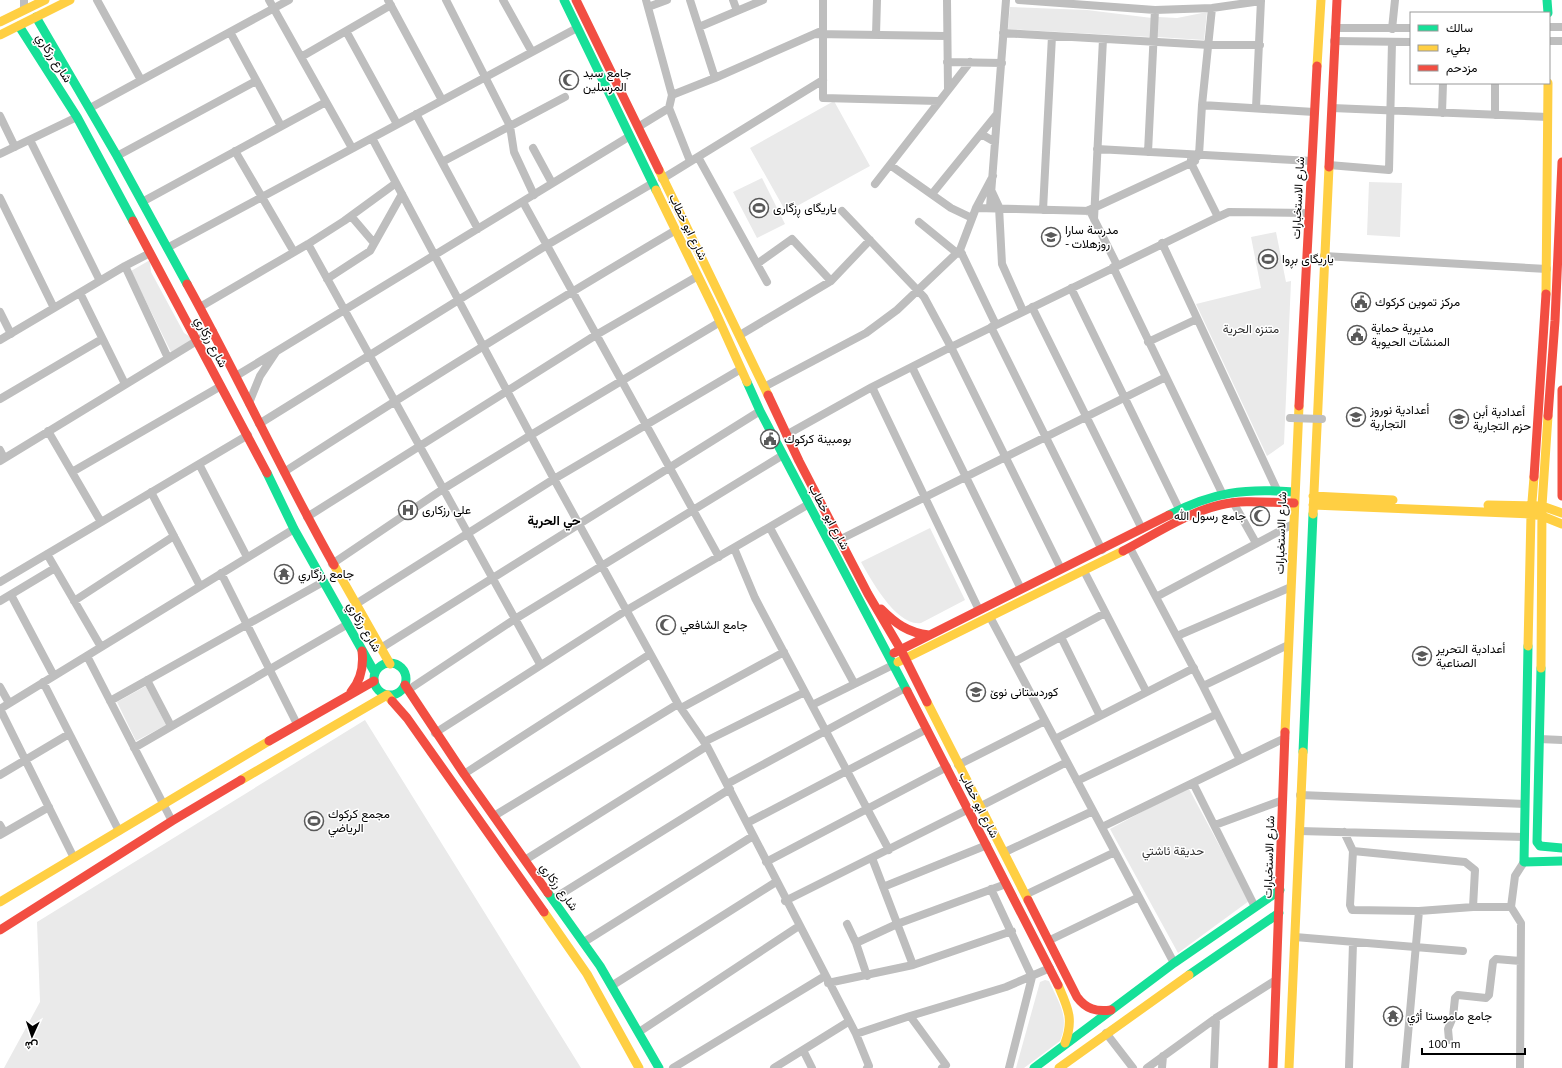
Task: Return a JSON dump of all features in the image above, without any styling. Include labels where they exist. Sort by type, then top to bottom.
[{"type":"main road","points":[[0,22],[45,0]]},
{"type":"main road","points":[[0,35],[70,0]]},
{"type":"main road","name":"شارع ابو خطاب","points":[[564,0],[676,230],[760,411],[788,467],[809,504],[890,661],[947,767],[1050,968],[1066,1002],[1070,1023],[1065,1043]]},
{"type":"main road","name":"شارع ابو خطاب","points":[[576,0],[662,179],[740,335],[799,461],[841,539],[868,594],[901,650],[904,659],[958,765],[1027,894],[1078,997],[1088,1009],[1100,1011],[1111,1010]]},
{"type":"main road","name":"شارع الاستخبارات","points":[[1273,1066],[1294,492],[1303,344],[1308,213],[1321,0]]},
{"type":"main road","points":[[1273,1066],[1289,1066],[1313,500],[1337,0]]},
{"type":"main road","points":[[1547,0],[1548,12]]},
{"type":"main road","name":"شارع رزكاري","points":[[36,17],[118,156],[213,331],[259,424],[332,564],[390,664]]},
{"type":"main road","name":"شارع رزكاري","points":[[19,26],[77,117],[248,436],[294,529],[323,582],[362,646],[375,677]]},
{"type":"main road","points":[[38,55],[53,46]]},
{"type":"main road","points":[[1548,84],[1547,269],[1532,510],[1524,862],[1562,861]]},
{"type":"main road","points":[[1562,162],[1558,274],[1542,506],[1538,842],[1540,846],[1562,848]]},
{"type":"main road","points":[[663,203],[672,198]]},
{"type":"main road","points":[[1558,274],[1562,297]]},
{"type":"main road","points":[[1303,344],[1320,345]]},
{"type":"main road","points":[[1562,390],[1562,496]]},
{"type":"main road","points":[[788,467],[799,461]]},
{"type":"main road","points":[[890,661],[901,650],[929,635],[1102,550],[1179,509],[1207,497],[1222,493],[1248,490],[1277,490],[1294,492]]},
{"type":"main road","points":[[1313,500],[1532,510],[1542,506],[1562,513]]},
{"type":"main road","points":[[890,661],[904,659],[1130,548],[1195,513],[1233,502],[1254,501],[1294,503]]},
{"type":"main road","points":[[1532,510],[1542,516],[1562,524]]},
{"type":"main road","points":[[868,594],[885,613],[904,629],[916,634],[929,635]]},
{"type":"main road","points":[[348,696],[357,684],[361,674],[363,662],[362,646]]},
{"type":"main road","points":[[0,902],[162,804],[348,696],[375,677],[381,666],[390,664],[396,665],[403,670],[406,687],[398,693],[387,695],[356,712],[172,821],[0,930]]},
{"type":"main road","points":[[375,677],[378,690],[387,695],[407,718],[587,974],[639,1068]]},
{"type":"main road","name":"شارع رزكاري","points":[[406,687],[435,733],[613,985],[659,1068]]},
{"type":"main road","points":[[356,712],[373,707],[388,707],[407,718]]},
{"type":"main road","points":[[1285,753],[1302,754]]},
{"type":"main road","points":[[1527,758],[1540,758]]},
{"type":"main road","points":[[1034,1068],[1065,1043],[1174,963],[1280,890]]},
{"type":"main road","points":[[1063,1067],[1106,1033],[1279,913]]},
{"type":"main road","points":[[587,974],[600,966]]},
{"type":"main road","points":[[1066,1002],[1078,997]]},
{"type":"street","points":[[24,0],[24,10]]},
{"type":"street","points":[[97,0],[140,80]]},
{"type":"street","points":[[269,0],[352,148]]},
{"type":"street","points":[[90,108],[289,0]]},
{"type":"street","points":[[446,0],[486,76],[510,126],[514,152],[534,195]]},
{"type":"street","points":[[503,0],[532,52]]},
{"type":"street","points":[[667,0],[647,3],[672,95],[669,108],[690,162]]},
{"type":"street","points":[[690,0],[715,78]]},
{"type":"street","points":[[733,0],[737,11]]},
{"type":"street","points":[[699,27],[763,0]]},
{"type":"street","points":[[824,0],[823,98],[938,101]]},
{"type":"street","points":[[876,35],[877,0]]},
{"type":"street","points":[[947,0],[946,36],[948,89]]},
{"type":"street","points":[[990,207],[1006,0]]},
{"type":"street","points":[[1019,0],[1066,1],[1155,10],[1212,8],[1261,0],[1256,108]]},
{"type":"street","points":[[1392,29],[1395,0]]},
{"type":"street","points":[[301,57],[390,3],[442,100]]},
{"type":"street","points":[[1212,8],[1197,157],[1218,217]]},
{"type":"street","points":[[1148,152],[1155,10]]},
{"type":"street","points":[[1550,27],[1562,27]]},
{"type":"street","points":[[167,248],[577,28]]},
{"type":"street","points":[[1335,28],[1410,28]]},
{"type":"street","points":[[346,31],[397,124]]},
{"type":"street","points":[[230,32],[281,126]]},
{"type":"street","points":[[672,95],[715,78],[815,34],[946,36]]},
{"type":"street","points":[[1003,34],[1209,45],[1260,44]]},
{"type":"street","points":[[1043,210],[1052,36]]},
{"type":"street","points":[[1103,39],[1092,212],[1148,342],[1222,493]]},
{"type":"street","points":[[1334,41],[1410,42]]},
{"type":"street","points":[[1550,41],[1562,41]]},
{"type":"street","points":[[1329,165],[1389,170],[1392,42]]},
{"type":"street","points":[[947,62],[1002,64]]},
{"type":"street","points":[[875,184],[938,101],[970,62]]},
{"type":"street","points":[[662,179],[823,80]]},
{"type":"street","points":[[118,156],[256,81]]},
{"type":"street","points":[[1442,113],[1443,84]]},
{"type":"street","points":[[1495,84],[1495,115]]},
{"type":"street","points":[[442,162],[565,97]]},
{"type":"street","points":[[142,202],[326,102]]},
{"type":"street","points":[[1202,105],[1314,112]]},
{"type":"street","points":[[638,127],[669,108]]},
{"type":"street","points":[[1332,108],[1548,117]]},
{"type":"street","points":[[416,114],[478,229]]},
{"type":"street","points":[[932,194],[997,114]]},
{"type":"street","points":[[0,116],[14,147]]},
{"type":"street","points":[[0,154],[77,117]]},
{"type":"street","points":[[981,134],[995,142]]},
{"type":"street","points":[[236,376],[630,136]]},
{"type":"street","points":[[372,138],[530,435],[650,654],[679,706],[706,744],[785,901],[827,979],[848,1022],[856,1034],[869,1066],[867,1068]]},
{"type":"street","points":[[30,140],[100,281]]},
{"type":"street","points":[[533,148],[552,184]]},
{"type":"street","points":[[1097,149],[1197,157],[1312,161]]},
{"type":"street","points":[[235,151],[294,252]]},
{"type":"street","points":[[698,156],[767,282]]},
{"type":"street","points":[[976,208],[990,207],[1092,212],[1197,157]]},
{"type":"street","points":[[890,165],[951,208],[972,218]]},
{"type":"street","points":[[764,387],[866,333],[898,310],[960,252],[976,208],[993,176]]},
{"type":"street","points":[[200,307],[308,244],[351,216],[396,183]]},
{"type":"street","points":[[259,424],[547,245],[653,183]]},
{"type":"street","points":[[992,192],[999,208],[1002,264],[1023,311]]},
{"type":"street","points":[[327,279],[370,251],[402,194]]},
{"type":"street","points":[[0,198],[54,308]]},
{"type":"street","points":[[523,202],[719,557]]},
{"type":"street","points":[[842,211],[924,297],[951,346],[1061,569]]},
{"type":"street","points":[[786,435],[872,387],[951,346],[1229,212],[1308,213]]},
{"type":"street","points":[[351,216],[374,243]]},
{"type":"street","points":[[919,222],[960,252],[1046,437],[1102,550]]},
{"type":"street","points":[[284,472],[394,401],[572,291],[676,230]]},
{"type":"street","points":[[757,264],[792,239],[831,281]]},
{"type":"street","points":[[740,335],[831,281],[870,240]]},
{"type":"street","points":[[1162,243],[1277,490]]},
{"type":"street","points":[[308,244],[540,664]]},
{"type":"street","points":[[0,340],[125,266],[150,253]]},
{"type":"street","points":[[1324,256],[1547,269]]},
{"type":"street","points":[[125,266],[168,358]]},
{"type":"street","points":[[307,517],[419,445],[507,392],[596,335],[698,276]]},
{"type":"street","points":[[1071,288],[1179,509]]},
{"type":"street","points":[[80,293],[125,384]]},
{"type":"street","points":[[1032,307],[1142,529]]},
{"type":"street","points":[[0,312],[11,334]]},
{"type":"street","points":[[1148,342],[1197,319]]},
{"type":"street","points":[[332,564],[444,489],[530,435],[720,322]]},
{"type":"street","points":[[0,450],[2,459],[213,331]]},
{"type":"street","points":[[0,399],[102,339]]},
{"type":"street","points":[[249,403],[260,376],[277,350]]},
{"type":"street","points":[[912,367],[1021,589]]},
{"type":"street","points":[[356,604],[554,479],[741,369]]},
{"type":"street","points":[[841,539],[1166,377]]},
{"type":"street","points":[[72,472],[221,386]]},
{"type":"street","points":[[872,387],[979,610]]},
{"type":"street","points":[[381,648],[492,577],[760,411]]},
{"type":"street","points":[[1290,418],[1322,419]]},
{"type":"street","points":[[48,431],[101,522]]},
{"type":"street","points":[[0,582],[248,436]]},
{"type":"street","points":[[406,687],[783,455]]},
{"type":"street","points":[[199,464],[247,558]]},
{"type":"street","points":[[151,492],[200,586]]},
{"type":"street","points":[[1233,502],[1256,544]]},
{"type":"street","points":[[435,733],[540,664],[627,610],[809,504]]},
{"type":"street","points":[[1156,597],[1293,524]]},
{"type":"street","points":[[770,528],[854,683]]},
{"type":"street","points":[[74,858],[0,709],[294,529]]},
{"type":"street","points":[[74,601],[174,536]]},
{"type":"street","points":[[734,548],[755,598],[889,850]]},
{"type":"street","points":[[1130,548],[1194,668],[1240,760]]},
{"type":"street","points":[[47,554],[101,647]]},
{"type":"street","points":[[0,600],[55,568]]},
{"type":"street","points":[[1084,571],[1146,691]]},
{"type":"street","points":[[221,573],[298,724]]},
{"type":"street","points":[[110,701],[323,582]]},
{"type":"street","points":[[1177,636],[1291,587]]},
{"type":"street","points":[[11,594],[54,676]]},
{"type":"street","points":[[1014,662],[1105,613]]},
{"type":"street","points":[[990,617],[1174,963]]},
{"type":"street","points":[[134,748],[348,624]]},
{"type":"street","points":[[1061,637],[1100,716]]},
{"type":"street","points":[[1203,686],[1288,645]]},
{"type":"street","points":[[494,816],[679,706],[784,652]]},
{"type":"street","points":[[464,774],[650,654]]},
{"type":"street","points":[[87,656],[172,821]]},
{"type":"street","points":[[812,705],[854,683],[890,661]]},
{"type":"street","points":[[1055,739],[1146,691],[1194,668]]},
{"type":"street","points":[[147,680],[171,726]]},
{"type":"street","points":[[43,682],[118,831]]},
{"type":"street","points":[[0,687],[9,703]]},
{"type":"street","points":[[553,900],[728,786],[825,730],[905,688]]},
{"type":"street","points":[[525,860],[706,744],[805,692]]},
{"type":"street","points":[[1077,781],[1217,714]]},
{"type":"street","points":[[958,765],[1045,720]]},
{"type":"street","points":[[746,823],[927,729]]},
{"type":"street","points":[[0,775],[70,734]]},
{"type":"street","points":[[1102,827],[1285,738]]},
{"type":"street","points":[[1539,739],[1562,740]]},
{"type":"street","points":[[981,806],[1067,762]]},
{"type":"street","points":[[766,862],[947,767]]},
{"type":"street","points":[[1193,783],[1255,907]]},
{"type":"street","points":[[1300,796],[1525,804]]},
{"type":"street","points":[[1215,825],[1283,800]]},
{"type":"street","points":[[1,831],[49,807]]},
{"type":"street","points":[[785,901],[968,809]]},
{"type":"street","points":[[1005,852],[1093,811]]},
{"type":"street","points":[[1299,831],[1524,837]]},
{"type":"street","points":[[1344,832],[1353,851],[1350,905],[1352,910],[1419,911],[1473,907],[1511,907]]},
{"type":"street","points":[[584,942],[753,836]]},
{"type":"street","points":[[883,887],[986,845]]},
{"type":"street","points":[[1353,851],[1465,862],[1475,870],[1473,907]]},
{"type":"street","points":[[1027,894],[1115,852]]},
{"type":"street","points":[[872,858],[913,965]]},
{"type":"street","points":[[1520,1068],[1521,923],[1511,907],[1515,876],[1524,862]]},
{"type":"street","points":[[613,985],[776,882]]},
{"type":"street","points":[[856,943],[897,924],[1006,884]]},
{"type":"street","points":[[991,889],[1012,930],[1032,977],[1009,1068]]},
{"type":"street","points":[[1050,940],[1139,897]]},
{"type":"street","points":[[1405,1068],[1414,948],[1419,911]]},
{"type":"street","points":[[847,924],[856,943],[867,976]]},
{"type":"street","points":[[639,1032],[799,926]]},
{"type":"street","points":[[674,1068],[827,979],[867,976],[913,965],[1012,930]]},
{"type":"street","points":[[1295,937],[1463,951]]},
{"type":"street","points":[[1350,1068],[1353,942]]},
{"type":"street","points":[[1449,1040],[1448,1029],[1453,1017],[1455,998],[1458,995],[1486,998],[1489,995],[1492,962],[1496,959],[1520,961]]},
{"type":"street","points":[[856,1034],[1006,987],[1050,968]]},
{"type":"street","points":[[1147,1068],[1216,1018],[1276,980]]},
{"type":"street","points":[[910,1016],[946,1065],[942,1068]]},
{"type":"street","points":[[1214,1068],[1216,1018]]},
{"type":"street","points":[[774,1068],[848,1022]]},
{"type":"street","points":[[1106,1033],[1133,1068]]},
{"type":"street","points":[[803,1050],[812,1068]]},
{"type":"street","points":[[1162,1068],[1163,1056]]},
{"type":"green space","points":[[1010,7],[1087,10],[1152,18],[1150,37],[1008,29]]},
{"type":"green space","points":[[1207,12],[1204,40],[1157,37],[1158,17],[1177,18]]},
{"type":"green space","points":[[834,101],[870,166],[786,212],[750,148]]},
{"type":"green space","name":"یاریگای ڕزگاری","points":[[762,178],[785,224],[757,238],[733,192]]},
{"type":"green space","points":[[1369,182],[1402,183],[1400,237],[1367,235]]},
{"type":"green space","name":"متنزه الحرية","points":[[1276,232],[1286,282],[1291,281],[1284,444],[1267,456],[1196,304],[1261,288],[1251,237]]},
{"type":"green space","points":[[150,260],[151,272],[184,333],[192,340],[171,352],[131,271]]},
{"type":"green space","points":[[930,528],[965,600],[921,623],[912,622],[903,618],[886,601],[871,580],[861,562]]},
{"type":"green space","points":[[146,686],[166,725],[136,741],[117,702]]},
{"type":"green space","name":"مجمع كركوك الرياضي","points":[[365,720],[581,1068],[4,1068],[40,1002],[37,922]]},
{"type":"green space","name":"حديقة ئاشتي","points":[[1188,787],[1249,901],[1178,953],[1110,829]]},
{"type":"green space","points":[[1045,980],[1049,981],[1060,1003],[1064,1017],[1063,1032],[1060,1041],[1024,1068],[1016,1068],[1040,982]]},
{"type":"traffic: fast","points":[[564,0],[656,190]]},
{"type":"traffic: fast","points":[[1547,0],[1548,12]]},
{"type":"traffic: fast","points":[[36,17],[117,156],[187,284]]},
{"type":"traffic: fast","points":[[19,26],[77,117],[133,221]]},
{"type":"traffic: fast","points":[[747,382],[760,411],[907,691]]},
{"type":"traffic: fast","points":[[267,473],[294,529],[375,673]]},
{"type":"traffic: fast","points":[[1169,515],[1200,501],[1230,493],[1245,491],[1294,492]]},
{"type":"traffic: fast","points":[[1303,752],[1313,514]]},
{"type":"traffic: fast","points":[[1528,646],[1524,862],[1562,861]]},
{"type":"traffic: fast","points":[[387,663],[393,663],[403,670],[406,679],[405,685],[399,692],[393,695],[387,695],[377,688],[374,682],[374,676],[381,666],[387,663]]},
{"type":"traffic: fast","points":[[1541,668],[1537,842],[1540,846],[1562,848]]},
{"type":"traffic: fast","points":[[1034,1068],[1174,963],[1280,890]]},
{"type":"traffic: fast","points":[[548,893],[600,966],[659,1068]]},
{"type":"traffic: fast","points":[[1189,975],[1279,913]]},
{"type":"traffic: slow","points":[[0,22],[45,0]]},
{"type":"traffic: slow","points":[[0,35],[70,0]]},
{"type":"traffic: slow","points":[[1317,66],[1321,0]]},
{"type":"traffic: slow","points":[[1546,294],[1548,84]]},
{"type":"traffic: slow","points":[[1313,514],[1329,167]]},
{"type":"traffic: slow","points":[[659,170],[768,395]]},
{"type":"traffic: slow","points":[[656,190],[715,311],[747,382]]},
{"type":"traffic: slow","points":[[1285,732],[1299,406]]},
{"type":"traffic: slow","points":[[1541,668],[1542,506],[1548,416]]},
{"type":"traffic: slow","points":[[1528,646],[1531,514],[1534,477]]},
{"type":"traffic: slow","points":[[1313,496],[1393,500]]},
{"type":"traffic: slow","points":[[1313,505],[1531,514],[1542,516],[1562,524]]},
{"type":"traffic: slow","points":[[1488,505],[1542,506],[1562,513]]},
{"type":"traffic: slow","points":[[898,662],[1123,551]]},
{"type":"traffic: slow","points":[[334,565],[390,664]]},
{"type":"traffic: slow","points":[[241,780],[387,695],[392,701]]},
{"type":"traffic: slow","points":[[927,702],[1028,900]]},
{"type":"traffic: slow","points":[[0,902],[269,741]]},
{"type":"traffic: slow","points":[[1289,1068],[1303,752]]},
{"type":"traffic: slow","points":[[544,912],[587,974],[639,1068]]},
{"type":"traffic: slow","points":[[1059,1068],[1189,975]]},
{"type":"traffic: slow","points":[[1058,985],[1065,1000],[1069,1014],[1068,1035],[1065,1043]]},
{"type":"traffic: jam","points":[[576,0],[659,170]]},
{"type":"traffic: jam","points":[[1329,167],[1337,0]]},
{"type":"traffic: jam","points":[[1299,406],[1317,66]]},
{"type":"traffic: jam","points":[[1548,416],[1555,321],[1562,162]]},
{"type":"traffic: jam","points":[[133,221],[267,473]]},
{"type":"traffic: jam","points":[[187,284],[296,495],[334,565]]},
{"type":"traffic: jam","points":[[1534,477],[1546,294]]},
{"type":"traffic: jam","points":[[1562,390],[1562,496]]},
{"type":"traffic: jam","points":[[768,395],[799,461],[868,594],[901,650],[927,702]]},
{"type":"traffic: jam","points":[[1123,551],[1195,513],[1220,505],[1238,502],[1294,503]]},
{"type":"traffic: jam","points":[[894,653],[1169,515]]},
{"type":"traffic: jam","points":[[881,609],[891,619],[908,630],[929,635]]},
{"type":"traffic: jam","points":[[351,692],[361,673],[363,662],[362,651]]},
{"type":"traffic: jam","points":[[269,741],[374,681]]},
{"type":"traffic: jam","points":[[405,685],[464,774],[548,893]]},
{"type":"traffic: jam","points":[[907,691],[1058,985]]},
{"type":"traffic: jam","points":[[392,701],[407,718],[544,912]]},
{"type":"traffic: jam","points":[[1273,1068],[1285,732]]},
{"type":"traffic: jam","points":[[0,930],[172,821],[241,780]]},
{"type":"traffic: jam","points":[[1028,900],[1080,1001],[1092,1009],[1111,1010]]},
{"type":"place","name":"جامع سيد المرسلين","points":[[569,80]]},
{"type":"place","name":"یاریگای ڕزگاری","points":[[759,208]]},
{"type":"place","name":"مدرسة سارا - روزهلات","points":[[1051,237]]},
{"type":"place","name":"یاریگای بڕوا","points":[[1268,259]]},
{"type":"place","name":"مركز تموين كركوك","points":[[1361,302]]},
{"type":"place","name":"مديرية حماية المنشآت الحيوية","points":[[1357,335]]},
{"type":"place","name":"أعدادية نوروز التجارية","points":[[1356,417]]},
{"type":"place","name":"أعدادية أبن حزم التجارية","points":[[1459,419]]},
{"type":"place","name":"بومبينة كركوك","points":[[770,439]]},
{"type":"place","name":"على رزكارى","points":[[408,510]]},
{"type":"place","name":"جامع رسول الله","points":[[1260,516]]},
{"type":"place","name":"جامع رزگاري","points":[[284,574]]},
{"type":"place","name":"جامع الشافعي","points":[[666,625]]},
{"type":"place","name":"أعدادية التحرير الصناعية","points":[[1422,656]]},
{"type":"place","name":"کوردستانی نوێ","points":[[976,692]]},
{"type":"place","name":"مجمع كركوك الرياضي","points":[[314,821]]},
{"type":"place","name":"جامع ماموستا أژي","points":[[1393,1016]]},
{"type":"district","name":"حي الحرية","points":[[554,520]]}]
